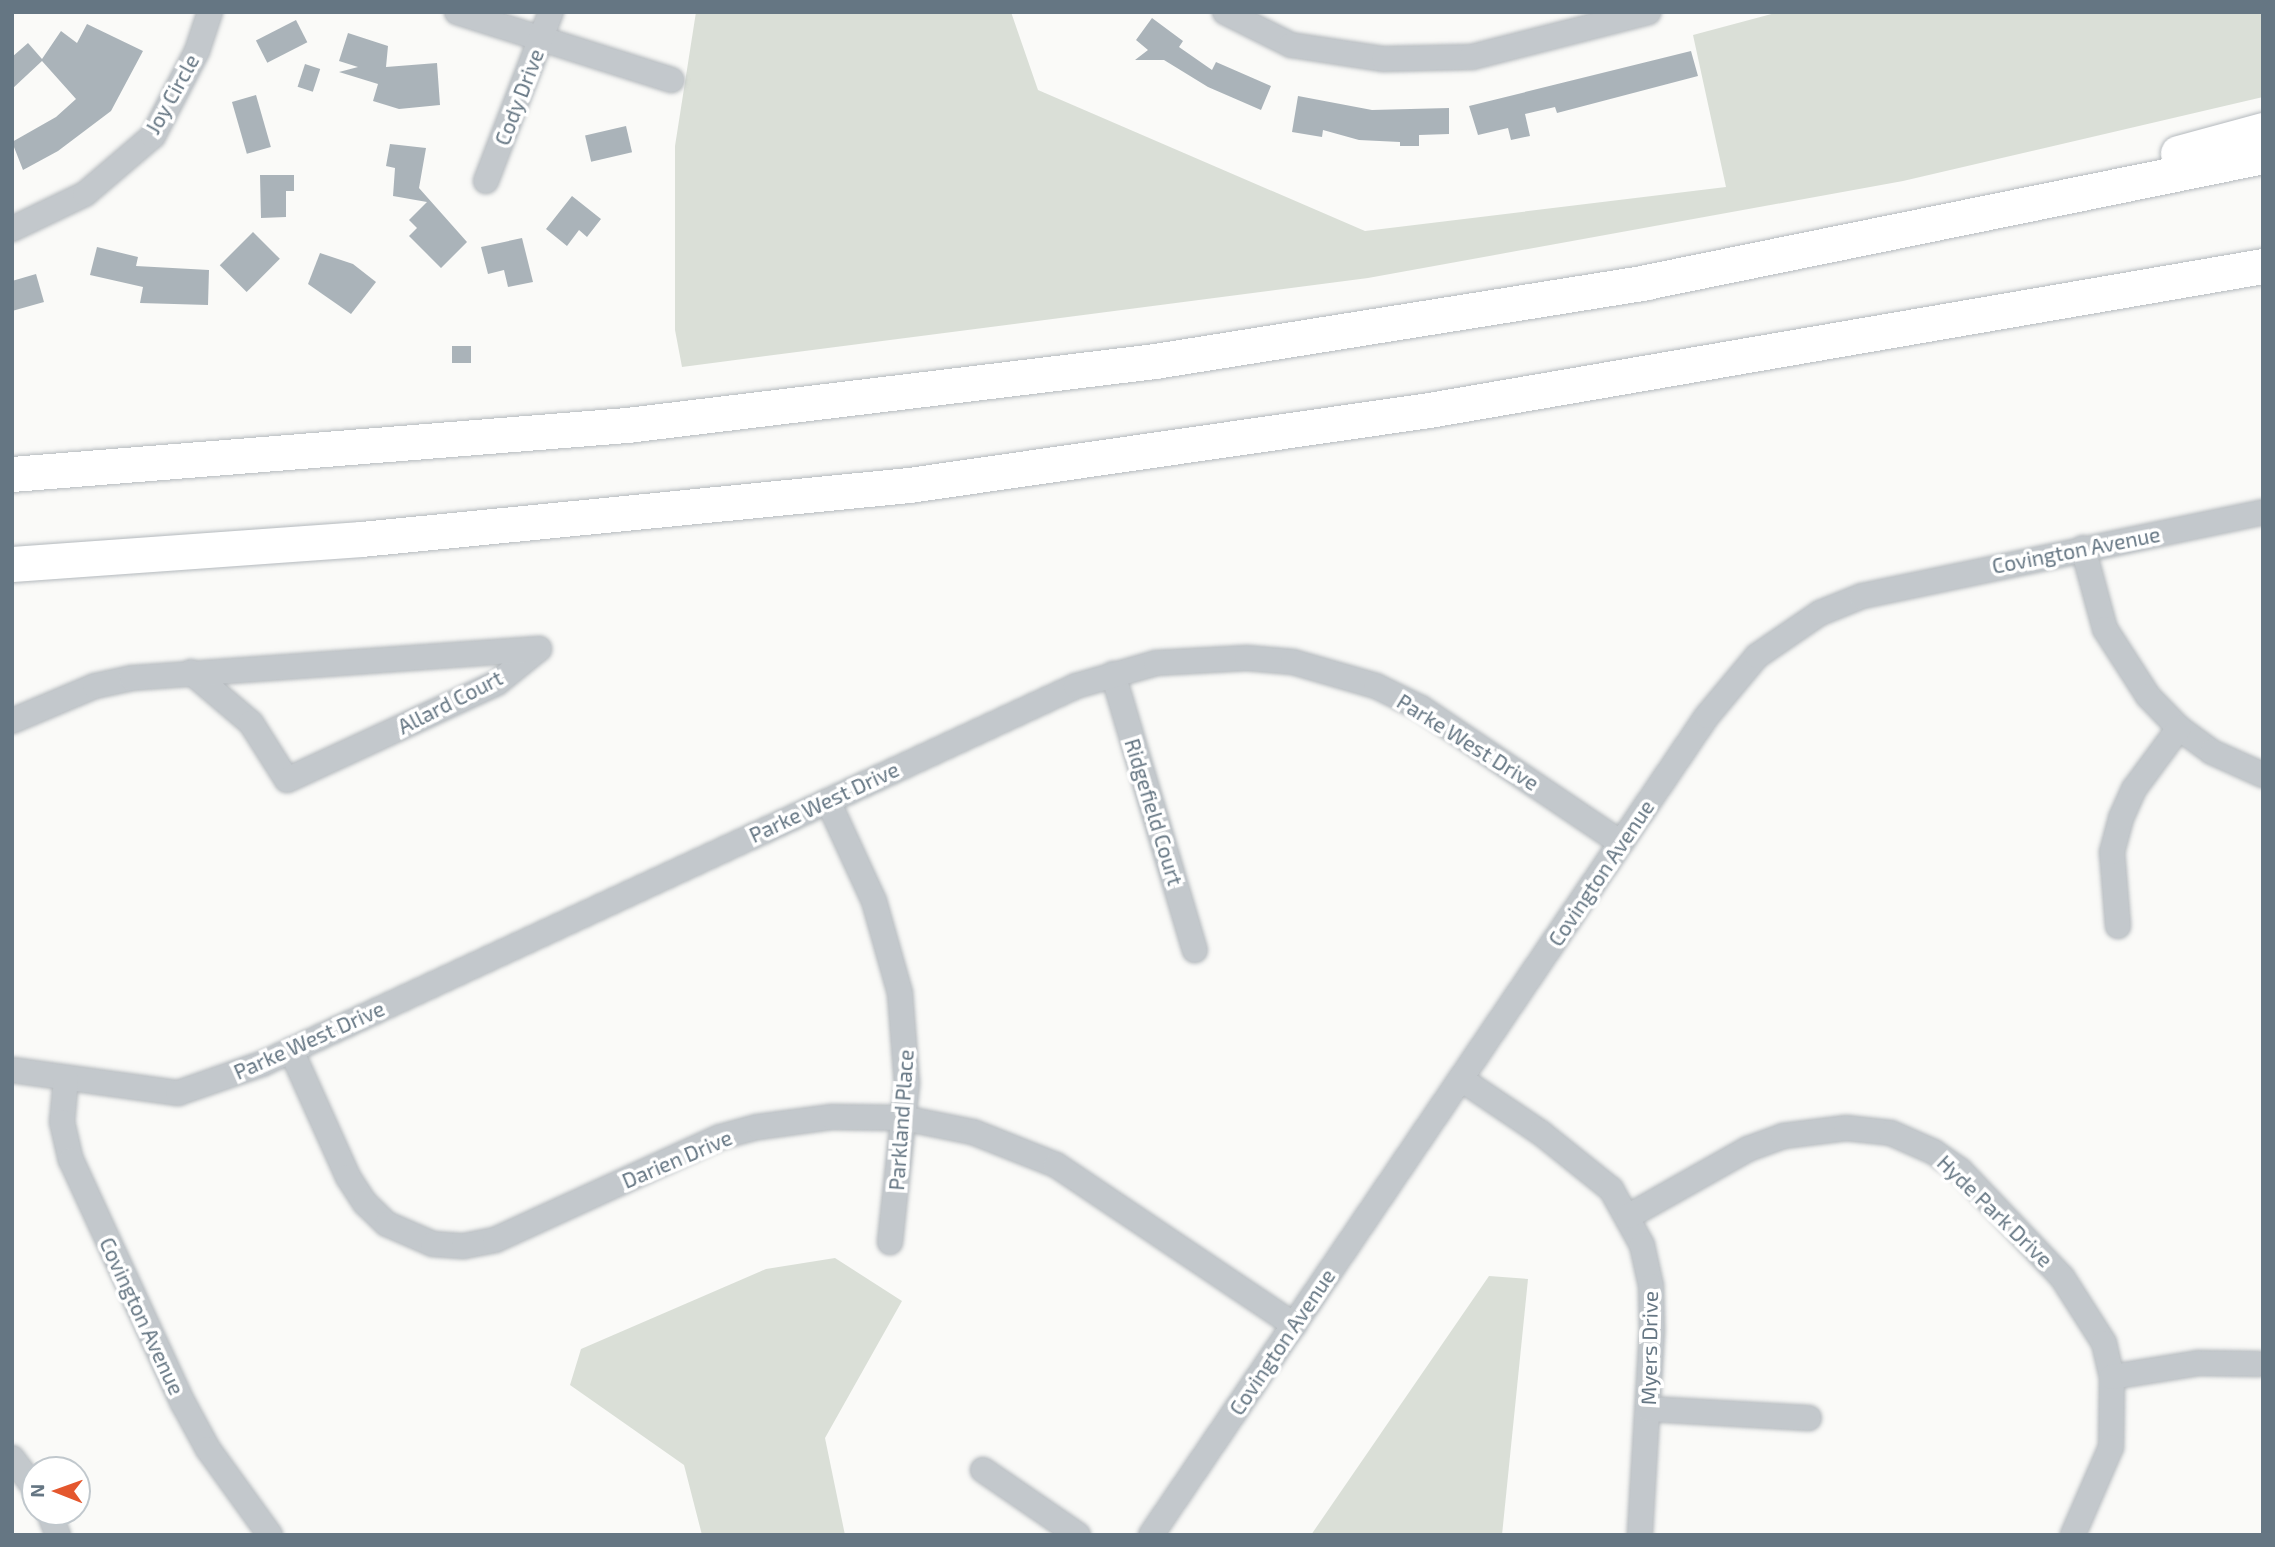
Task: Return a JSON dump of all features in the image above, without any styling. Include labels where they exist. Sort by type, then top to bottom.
[{"type":"highway","points":[[1849,244],[2263,130]]},
{"type":"highway","points":[[12,474],[353,450],[903,394],[1423,320],[1849,244],[2263,156]]},
{"type":"highway","points":[[1861,335],[2263,250]]},
{"type":"highway","points":[[12,564],[430,533],[909,485],[1223,442],[2263,266]]},
{"type":"street","name":"Joy Circle","points":[[12,229],[85,194],[153,136],[197,51],[210,12]]},
{"type":"street","points":[[457,12],[672,80]]},
{"type":"street","name":"Cody Drive","points":[[486,181],[551,12]]},
{"type":"street","points":[[1226,12],[1291,45],[1384,59],[1472,57],[1569,22],[1648,12]]},
{"type":"street","name":"Covington Avenue","points":[[1152,1535],[1734,679],[1786,633],[1820,612],[1862,596],[2083,548],[2263,513]]},
{"type":"street","points":[[2083,548],[2096,606],[2123,662],[2179,728],[2212,752],[2263,775]]},
{"type":"street","name":"Allard Court","points":[[12,721],[95,686],[191,672],[539,649],[498,682],[286,780],[251,723],[191,672]]},
{"type":"street","name":"Parke West Drive","points":[[12,1070],[178,1093],[291,1050],[1063,692],[1113,674],[1156,663],[1224,658],[1293,662],[1335,671],[1421,708],[1621,843]]},
{"type":"street","name":"Ridgefield Court","points":[[1113,674],[1195,950]]},
{"type":"street","points":[[2118,926],[2111,886],[2112,852],[2121,818],[2134,789],[2179,728]]},
{"type":"street","name":"Parkland Place","points":[[828,801],[890,946],[907,1039],[903,1118],[890,1242]]},
{"type":"street","name":"Darien Drive","points":[[291,1050],[348,1177],[365,1203],[387,1224],[433,1244],[464,1246],[495,1240],[733,1133],[832,1117],[903,1118],[973,1132],[1056,1166],[1294,1325]]},
{"type":"street","name":"Covington Avenue","points":[[66,1079],[62,1122],[82,1185],[183,1404],[208,1449],[270,1535]]},
{"type":"street","name":"Myers Drive","points":[[1461,1079],[1541,1133],[1611,1189],[1629,1216],[1642,1245],[1651,1286],[1648,1409],[1640,1535]]},
{"type":"street","name":"Hyde Park Drive","points":[[1629,1216],[1748,1149],[1783,1136],[1846,1128],[1891,1133],[1934,1152],[1960,1170],[2062,1277],[2104,1343],[2112,1377],[2111,1447],[2073,1535]]},
{"type":"street","points":[[2112,1377],[2198,1363],[2259,1364]]},
{"type":"street","points":[[1648,1409],[1810,1418]]},
{"type":"street","points":[[983,1469],[1078,1535]]},
{"type":"shaded area","points":[[696,12],[1011,12],[1038,90],[1365,231],[1726,187],[1693,35],[1779,12],[2263,12],[2263,97],[1903,181],[1368,278],[682,367],[675,330],[675,146]]},
{"type":"shaded area","points":[[835,1258],[902,1301],[825,1438],[845,1535],[702,1535],[684,1465],[570,1385],[581,1349],[766,1269]]},
{"type":"shaded area","points":[[1489,1276],[1528,1279],[1502,1535],[1311,1535]]},
{"type":"building","points":[[1152,18],[1183,41],[1179,47],[1212,70],[1216,62],[1271,86],[1261,110],[1208,87],[1164,60],[1135,60],[1148,50],[1136,40]]},
{"type":"building","points":[[296,20],[307,42],[267,63],[256,40]]},
{"type":"building","points":[[87,24],[143,51],[111,111],[58,151],[23,170],[12,142],[56,117],[76,99],[42,61],[12,89],[12,57],[28,43],[42,59],[61,31],[77,43]]},
{"type":"building","points":[[348,33],[388,46],[386,67],[437,63],[440,105],[399,109],[373,101],[378,84],[339,72],[358,67],[339,61]]},
{"type":"building","points":[[1691,51],[1698,76],[1557,113],[1555,107],[1525,114],[1530,136],[1511,140],[1508,128],[1478,135],[1469,106]]},
{"type":"building","points":[[305,64],[320,69],[313,92],[298,87]]},
{"type":"building","points":[[256,95],[271,147],[247,154],[232,102]]},
{"type":"building","points":[[1298,96],[1372,110],[1449,108],[1449,134],[1419,135],[1419,146],[1400,146],[1400,142],[1359,140],[1323,130],[1322,137],[1292,132]]},
{"type":"building","points":[[626,126],[632,152],[591,162],[585,135]]},
{"type":"building","points":[[390,144],[426,148],[419,188],[467,242],[441,268],[409,236],[417,228],[409,220],[427,202],[393,196],[395,168],[386,166]]},
{"type":"building","points":[[260,175],[294,175],[294,191],[286,191],[286,217],[261,218]]},
{"type":"building","points":[[572,196],[601,219],[587,237],[579,230],[567,246],[546,229]]},
{"type":"building","points":[[253,232],[280,259],[247,292],[220,265]]},
{"type":"building","points":[[522,238],[533,282],[508,287],[504,270],[488,274],[481,247]]},
{"type":"building","points":[[97,247],[138,257],[136,266],[209,270],[208,305],[140,303],[143,287],[90,275]]},
{"type":"building","points":[[320,253],[353,264],[376,282],[351,314],[308,284]]},
{"type":"building","points":[[36,274],[44,302],[12,311],[12,281]]},
{"type":"building","points":[[452,346],[471,346],[471,363],[452,363]]}]
